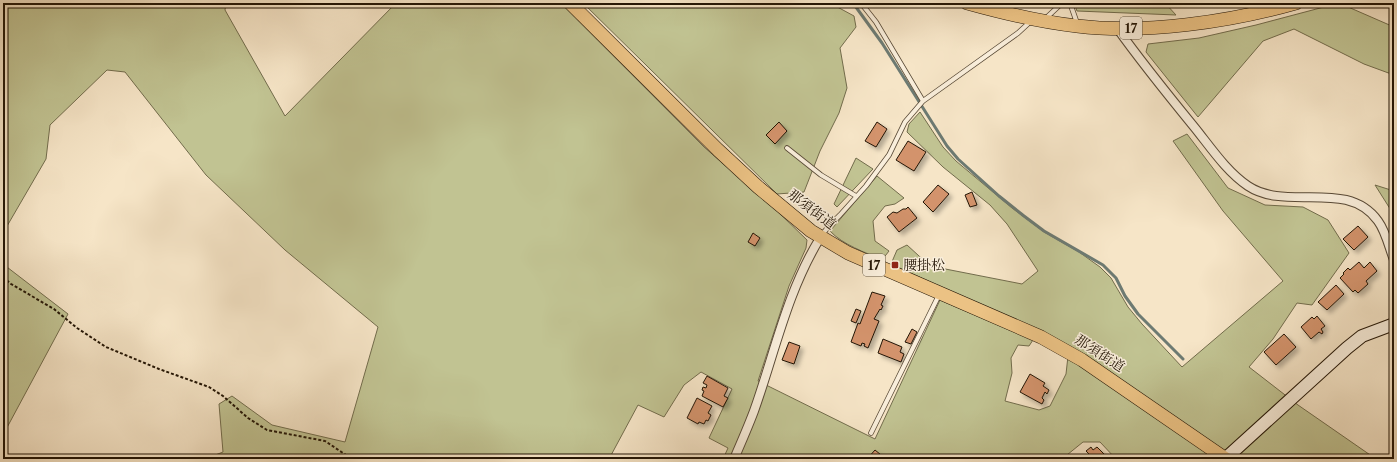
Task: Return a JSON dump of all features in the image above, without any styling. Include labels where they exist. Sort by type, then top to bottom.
[{"type":"main road","name":"那須街道","points":[[570,3],[718,150],[758,187],[820,238],[940,294],[1004,320],[1063,348],[1225,459]]},
{"type":"main road","name":"17","points":[[967,3],[1038,20],[1078,26],[1117,28],[1193,24],[1229,18],[1296,3]]},
{"type":"street","points":[[1117,28],[1140,60],[1218,157],[1248,186],[1266,194],[1286,198],[1335,197],[1352,201],[1367,209],[1378,221],[1386,236],[1394,260]]},
{"type":"street","points":[[734,459],[754,412],[791,295],[808,257],[820,238]]},
{"type":"street","points":[[1225,459],[1362,336],[1394,324]]},
{"type":"lane","points":[[860,3],[876,22],[923,101]]},
{"type":"lane","points":[[820,238],[889,155],[905,122],[923,101],[1018,32],[1062,3]]},
{"type":"lane","points":[[1070,3],[1078,26]]},
{"type":"lane","points":[[787,148],[821,175],[856,196]]},
{"type":"lane","points":[[871,433],[940,294]]},
{"type":"path","points":[[3,277],[11,284],[54,309],[77,328],[106,347],[159,370],[209,387],[223,396],[248,418],[267,430],[326,441],[352,459]]},
{"type":"green space","points":[[3,3],[226,3],[225,10],[285,116],[396,3],[561,3],[704,147],[772,206],[807,240],[806,248],[789,286],[758,381],[875,439],[940,300],[1033,340],[1029,346],[1018,345],[1011,358],[1012,373],[1005,401],[1039,410],[1050,406],[1066,374],[1068,356],[1019,323],[891,264],[897,250],[907,245],[930,266],[1022,284],[1038,271],[1007,224],[990,205],[943,167],[907,132],[909,124],[920,112],[943,147],[956,161],[1012,208],[1044,232],[1079,252],[1100,267],[1111,278],[1128,307],[1182,367],[1283,281],[1223,211],[1173,141],[1187,134],[1228,188],[1265,205],[1303,207],[1328,220],[1349,253],[1312,305],[1297,303],[1273,339],[1249,367],[1298,405],[1376,459],[1116,459],[1100,442],[1083,442],[1062,459],[723,459],[728,448],[709,438],[732,389],[701,372],[684,385],[664,417],[638,405],[609,459],[205,459],[223,452],[219,404],[232,396],[272,425],[345,442],[378,327],[285,250],[206,175],[125,72],[107,70],[50,125],[46,159],[3,233]]},
{"type":"green space","points":[[583,3],[830,3],[854,16],[856,27],[840,48],[847,88],[839,113],[820,151],[804,192],[777,194]]},
{"type":"green space","points":[[1074,3],[1165,3],[1176,15],[1077,11]]},
{"type":"green space","points":[[1339,3],[1394,27],[1394,75],[1364,64],[1294,29],[1263,41],[1198,117],[1146,52],[1148,44],[1199,38],[1256,25]]},
{"type":"green space","points":[[856,158],[873,169],[837,207],[834,204]]},
{"type":"green space","points":[[877,176],[904,198],[895,204],[885,206],[873,221],[875,241],[889,251],[882,260],[848,244],[830,231]]},
{"type":"green space","points":[[1375,185],[1394,191],[1394,215]]},
{"type":"green space","points":[[3,264],[68,314],[3,435]]},
{"type":"building","points":[[779,122],[787,131],[775,144],[766,135]]},
{"type":"building","points":[[877,122],[887,129],[876,147],[865,141]]},
{"type":"building","points":[[908,141],[926,152],[914,171],[896,160]]},
{"type":"building","points":[[938,185],[949,194],[933,212],[923,202]]},
{"type":"building","points":[[972,192],[977,205],[970,207],[965,195]]},
{"type":"building","points":[[908,207],[917,218],[899,232],[887,217],[893,212],[897,213]]},
{"type":"building","points":[[1358,226],[1368,237],[1354,250],[1343,239]]},
{"type":"building","points":[[753,233],[760,238],[755,246],[748,242]]},
{"type":"building","points":[[1359,262],[1364,268],[1370,262],[1377,271],[1366,281],[1368,284],[1358,293],[1355,290],[1353,292],[1340,278],[1348,268],[1350,270]]},
{"type":"building","points":[[1336,285],[1344,294],[1327,310],[1318,302]]},
{"type":"building","points":[[872,292],[885,296],[881,305],[883,306],[874,319],[879,321],[868,348],[864,346],[865,344],[862,343],[861,346],[851,342],[858,323],[860,324]]},
{"type":"building","points":[[856,309],[861,311],[856,323],[851,321]]},
{"type":"building","points":[[1317,316],[1325,326],[1321,329],[1323,332],[1322,334],[1319,332],[1311,339],[1301,327],[1312,317],[1314,319]]},
{"type":"building","points":[[912,329],[917,332],[911,344],[905,342]]},
{"type":"building","points":[[1284,334],[1296,347],[1276,365],[1264,352]]},
{"type":"building","points":[[883,339],[902,347],[900,352],[904,354],[901,362],[878,353]]},
{"type":"building","points":[[789,342],[800,346],[794,364],[782,360]]},
{"type":"building","points":[[1030,374],[1045,383],[1043,386],[1049,390],[1047,394],[1045,392],[1042,398],[1044,400],[1042,404],[1020,392]]},
{"type":"building","points":[[707,376],[728,388],[724,396],[728,398],[723,407],[702,396],[704,391],[702,390],[703,387],[706,388],[707,385],[703,383]]},
{"type":"building","points":[[697,398],[712,406],[708,413],[711,415],[708,421],[706,420],[704,424],[699,422],[698,424],[687,418]]},
{"type":"building","points":[[1091,447],[1093,450],[1097,447],[1109,459],[1091,459],[1088,456],[1090,455],[1086,451]]},
{"type":"building","points":[[875,450],[886,459],[867,459]]},
{"type":"waterway","points":[[853,3],[882,43],[947,146],[958,159],[999,196],[1044,231],[1103,265],[1116,278],[1125,296],[1138,314],[1183,359]]},
{"type":"place","name":"腰掛松","points":[[895,265]]}]
